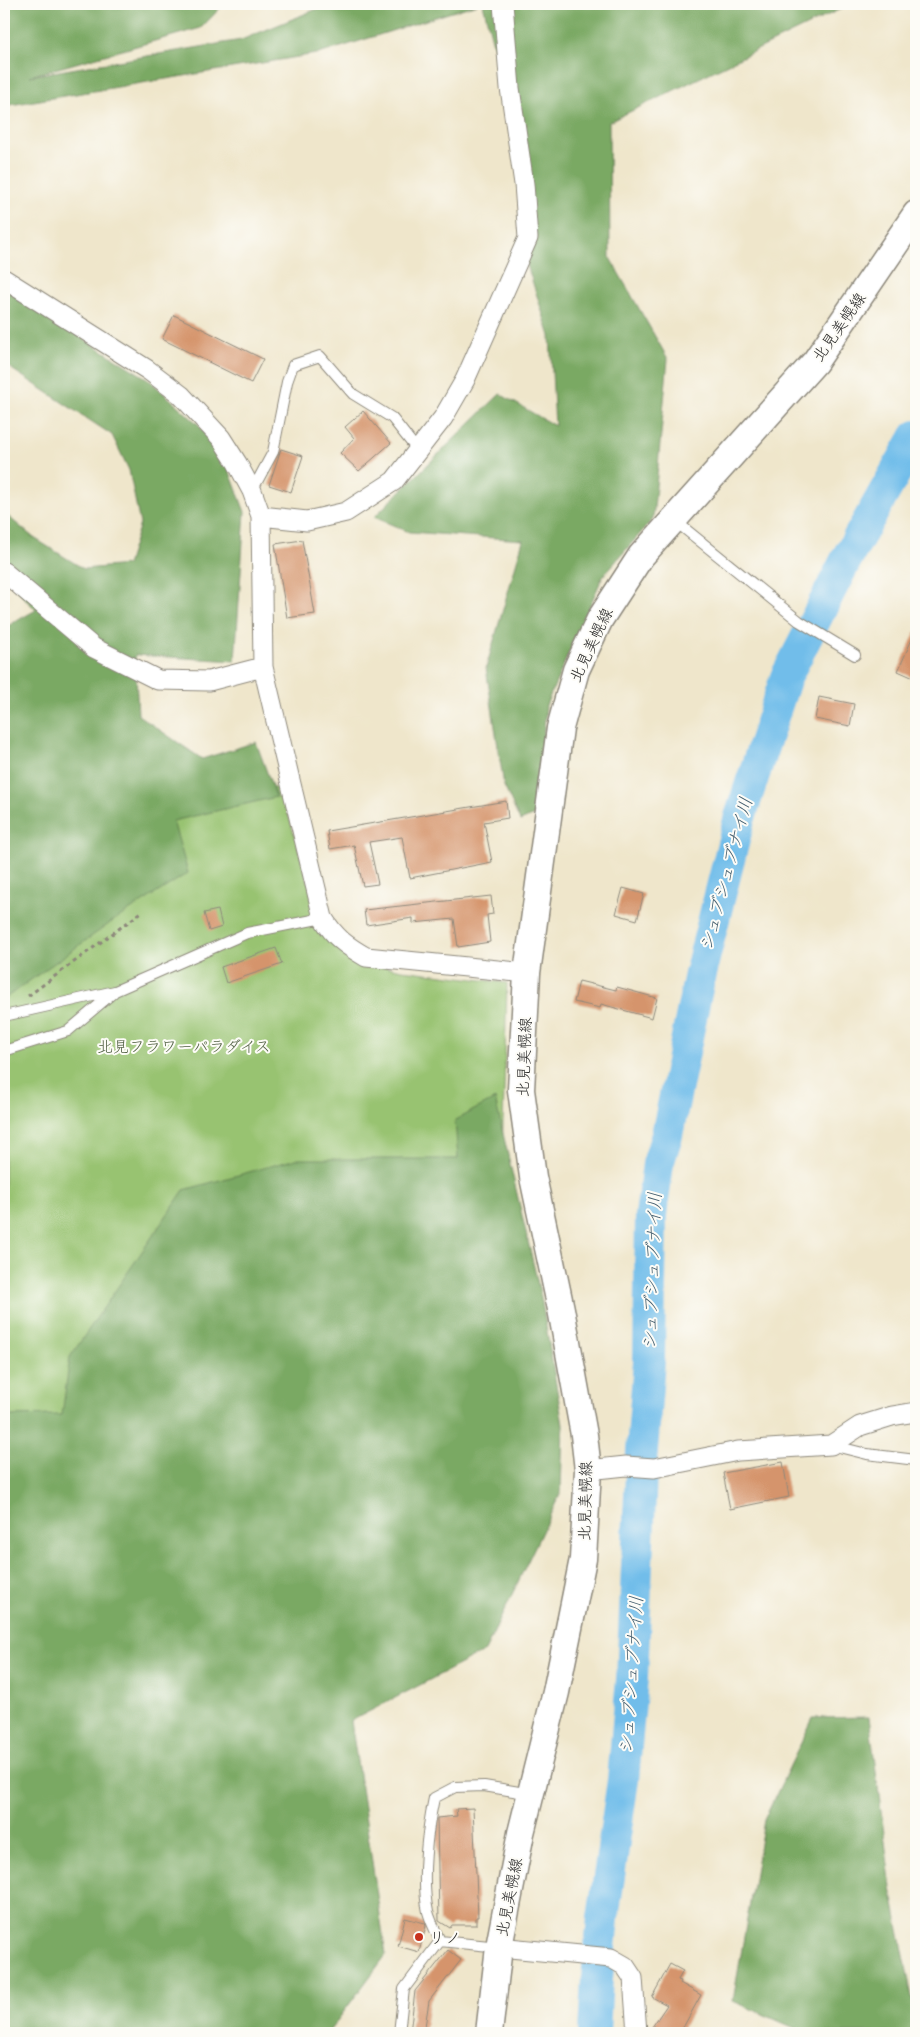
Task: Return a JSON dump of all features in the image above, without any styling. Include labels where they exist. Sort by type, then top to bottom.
[{"type":"main road","name":"北見美幌線","points":[[489,2033],[499,1947],[521,1833],[556,1692],[583,1560],[588,1470],[584,1435],[561,1309],[533,1177],[521,1090],[528,973],[560,728],[576,670],[606,611],[641,556],[815,362],[916,214]]},
{"type":"street","points":[[261,516],[307,521],[346,512],[394,481],[444,418],[466,380],[528,238],[524,184],[510,88],[503,4]]},
{"type":"street","points":[[4,279],[148,370],[181,395],[221,438],[238,463],[252,490],[261,516],[263,667],[323,918],[332,932],[366,957],[528,973]]},
{"type":"street","points":[[4,572],[94,648],[158,680],[209,681],[263,667]]},
{"type":"street","points":[[588,1470],[626,1466],[654,1468],[738,1451],[831,1445],[860,1426],[892,1416],[916,1412]]},
{"type":"street","points":[[499,1947],[612,1958],[625,1966],[633,1978],[637,2033]]},
{"type":"lane","points":[[252,490],[273,452],[286,382],[293,365],[320,356],[353,394],[392,418],[418,451]]},
{"type":"lane","points":[[673,520],[799,621],[855,655]]},
{"type":"lane","points":[[4,1016],[115,990],[247,933],[323,918]]},
{"type":"lane","points":[[4,1051],[68,1031],[115,990]]},
{"type":"lane","points":[[831,1445],[867,1454],[916,1460]]},
{"type":"lane","points":[[440,1941],[428,1911],[426,1874],[427,1833],[434,1798],[455,1787],[484,1786],[531,1794]]},
{"type":"lane","points":[[440,1941],[499,1947]]},
{"type":"lane","points":[[399,2033],[404,1988],[440,1941]]},
{"type":"path","points":[[27,997],[143,911]]},
{"type":"green space","points":[[4,4],[224,4],[201,28],[30,76],[241,40],[329,4],[477,4],[322,53],[4,106]]},
{"type":"green space","points":[[483,4],[851,4],[609,122],[610,258],[668,359],[653,519],[603,576],[546,705],[537,814],[520,821],[504,786],[486,668],[523,540],[409,532],[374,517],[500,394],[555,426],[550,336],[527,265],[524,167]]},
{"type":"green space","points":[[4,289],[148,379],[199,425],[228,467],[245,512],[235,661],[135,655],[138,715],[202,759],[256,742],[276,797],[173,821],[188,873],[113,921],[4,999],[4,628],[36,610],[4,576],[4,513],[34,538],[84,569],[127,565],[140,524],[129,470],[112,435],[4,364]]},
{"type":"green space","name":"北見フラワーパラダイス","points":[[280,787],[324,934],[359,961],[402,970],[507,983],[502,1159],[90,1418],[4,1483],[4,844],[168,806]]},
{"type":"green space","points":[[495,1099],[541,1297],[563,1425],[561,1492],[485,1651],[351,1721],[386,1955],[328,2033],[4,2033],[4,1416],[62,1415],[70,1357],[184,1190],[296,1159],[458,1159],[455,1120]]},
{"type":"green space","points":[[869,1717],[891,1888],[916,2018],[916,2033],[806,2033],[733,2001],[764,1820],[813,1718]]},
{"type":"building","points":[[174,315],[263,359],[251,383],[162,339]]},
{"type":"building","points":[[363,411],[391,443],[359,471],[340,453],[354,438],[345,427]]},
{"type":"building","points":[[281,449],[303,456],[291,492],[269,485]]},
{"type":"building","points":[[302,540],[315,614],[287,618],[275,544]]},
{"type":"building","points":[[916,630],[916,679],[898,671]]},
{"type":"building","points":[[819,697],[854,704],[850,726],[815,719]]},
{"type":"building","points":[[506,801],[508,818],[484,822],[492,862],[410,878],[402,837],[369,842],[378,884],[363,886],[354,845],[330,849],[327,831]]},
{"type":"building","points":[[623,888],[644,894],[637,920],[616,914]]},
{"type":"building","points":[[491,896],[493,914],[487,915],[490,942],[458,947],[454,919],[413,923],[413,918],[366,925],[364,910]]},
{"type":"building","points":[[218,910],[222,927],[209,931],[204,913]]},
{"type":"building","points":[[276,948],[282,964],[226,983],[221,967]]},
{"type":"building","points":[[579,981],[616,990],[617,987],[657,998],[652,1018],[601,1004],[600,1008],[574,1002]]},
{"type":"building","points":[[783,1462],[789,1497],[730,1509],[723,1473]]},
{"type":"building","points":[[473,1808],[478,1917],[476,1917],[476,1925],[452,1925],[450,1928],[439,1921],[437,1818],[457,1816],[456,1809]]},
{"type":"building","points":[[405,1918],[425,1923],[426,1926],[419,1952],[398,1946]]},
{"type":"building","points":[[448,1950],[461,1960],[429,2001],[424,2033],[410,2033],[415,1991]]},
{"type":"building","points":[[670,1964],[683,1971],[678,1980],[681,1981],[680,1983],[701,1995],[680,2033],[662,2033],[652,2027],[667,2005],[652,1997]]},
{"type":"waterway","name":"シュブシュブナイ川","points":[[594,2033],[603,1918],[623,1780],[632,1679],[642,1451],[649,1361],[651,1215],[658,1164],[667,1135],[700,974],[739,820],[786,677],[847,558],[916,436]]},
{"type":"place","name":"リノ","points":[[419,1937]]}]
